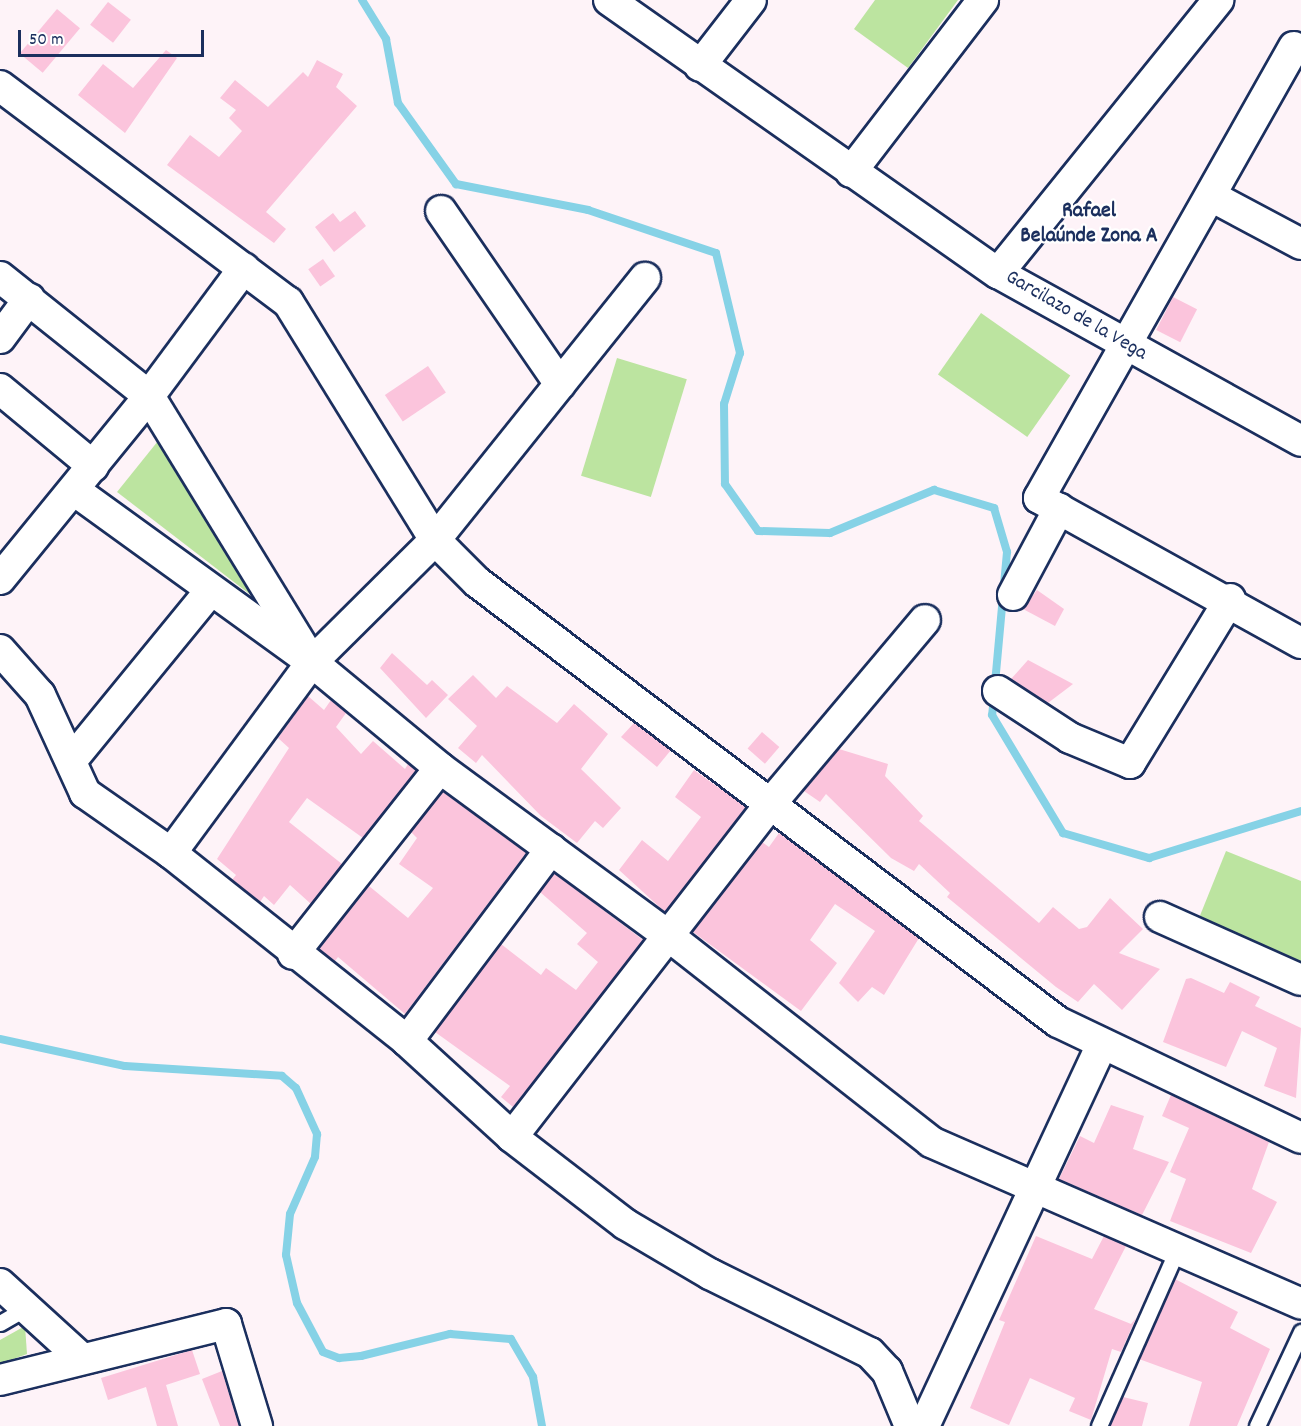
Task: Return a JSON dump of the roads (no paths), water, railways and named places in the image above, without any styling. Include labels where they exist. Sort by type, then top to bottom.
[{"type":"street","points":[[609,0],[998,273]]},
{"type":"street","points":[[700,66],[751,0]]},
{"type":"street","points":[[851,172],[983,0]]},
{"type":"street","name":"Garcilazo de la Vega","points":[[1218,0],[998,273],[1301,441]]},
{"type":"street","points":[[1298,49],[1211,196],[1040,498],[1230,599],[1301,643]]},
{"type":"street","points":[[0,86],[288,302],[435,540],[477,582],[771,803],[1019,994],[1101,1046],[1301,1138]]},
{"type":"street","points":[[1211,196],[1301,244]]},
{"type":"street","points":[[441,211],[560,384]]},
{"type":"street","points":[[0,579],[149,396],[244,268]]},
{"type":"street","points":[[0,276],[149,396],[312,662]]},
{"type":"street","points":[[171,853],[312,662],[435,540],[645,278]]},
{"type":"street","points":[[0,338],[29,299]]},
{"type":"street","points":[[0,389],[93,466]]},
{"type":"street","points":[[74,490],[210,591],[312,662],[440,768],[670,937],[897,1120],[932,1142],[1301,1304]]},
{"type":"street","points":[[1013,595],[1059,509]]},
{"type":"street","points":[[71,761],[210,591]]},
{"type":"street","points":[[998,691],[1070,738],[1130,763],[1230,599]]},
{"type":"street","points":[[512,1137],[670,937],[771,803],[925,620]]},
{"type":"street","points":[[0,650],[40,694],[86,793],[171,853],[293,954],[406,1041],[512,1137],[625,1224],[710,1274],[870,1353],[887,1371],[910,1426]]},
{"type":"street","points":[[293,954],[440,768]]},
{"type":"street","points":[[406,1041],[551,849]]},
{"type":"street","points":[[1160,917],[1301,980]]},
{"type":"street","points":[[924,1426],[1031,1187],[1101,1046]]},
{"type":"street","points":[[0,1284],[29,1306],[81,1358]]},
{"type":"street","points":[[0,1380],[81,1358],[226,1324],[257,1426]]},
{"type":"lane","points":[[1099,1426],[1177,1250]]},
{"type":"lane","points":[[0,1323],[29,1306]]},
{"type":"lane","points":[[1257,1426],[1301,1332]]},
{"type":"waterway","points":[[362,0],[386,39],[398,103],[456,184],[588,210],[716,253],[740,353],[724,404],[725,484],[758,531],[830,533],[934,490],[994,508],[1007,552],[995,685]]},
{"type":"waterway","points":[[994,697],[992,715],[1063,833],[1149,858],[1301,811]]},
{"type":"waterway","points":[[0,1039],[125,1066],[282,1076],[296,1088],[317,1134],[315,1157],[290,1214],[286,1255],[297,1303],[323,1352],[339,1358],[361,1356],[450,1334],[511,1339],[533,1377],[542,1426]]},
{"type":"district","name":"Rafael Belaúnde Zona A","points":[[1089,224]]}]
